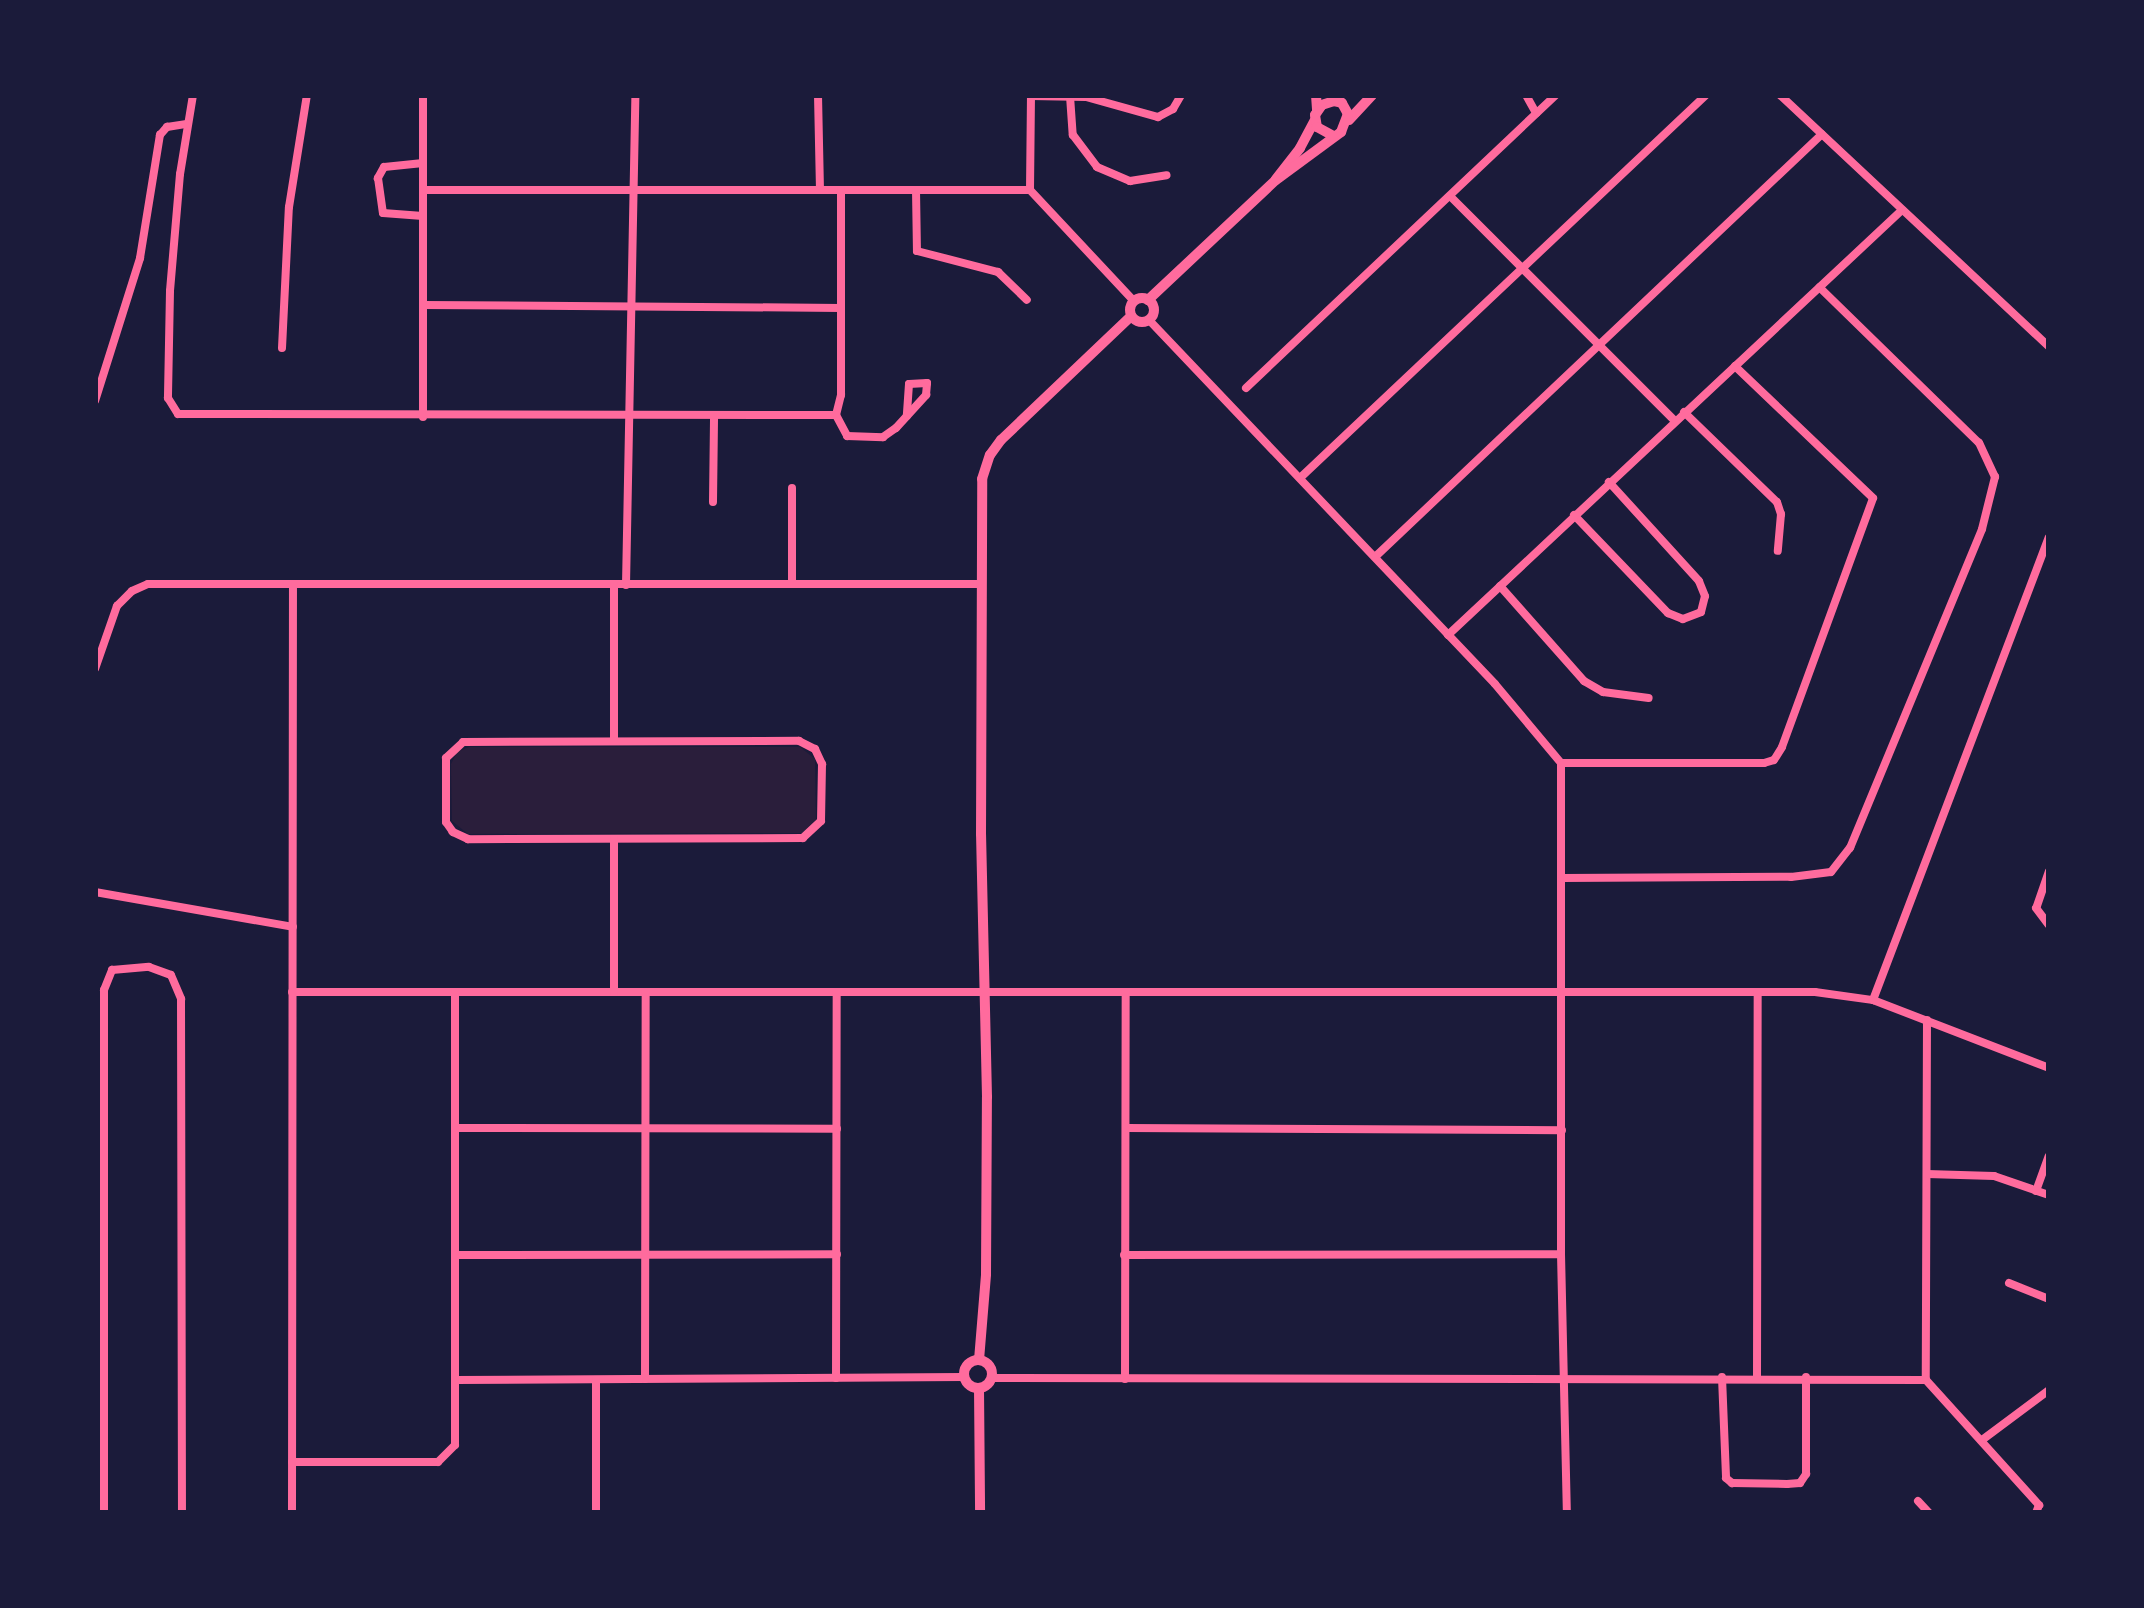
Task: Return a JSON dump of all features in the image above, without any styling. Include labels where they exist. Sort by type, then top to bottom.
[{"type":"street","points":[[193,95],[170,291],[168,384],[174,412],[202,417],[836,415]]},
{"type":"street","points":[[282,348],[289,207],[307,95]]},
{"type":"street","points":[[423,95],[423,417]]},
{"type":"street","points":[[626,585],[636,95]]},
{"type":"street","points":[[818,95],[820,190]]},
{"type":"street","points":[[1134,301],[1030,190],[1031,95],[1089,96],[1158,118],[1167,115],[1181,95]]},
{"type":"street","points":[[1316,95],[1320,130],[1333,136]]},
{"type":"street","points":[[1276,180],[1280,169],[1300,148],[1316,115],[1336,100],[1354,95]]},
{"type":"street","points":[[1134,301],[1148,300],[1276,180],[1333,136],[1372,95]]},
{"type":"street","points":[[1526,95],[1536,113]]},
{"type":"street","points":[[1246,388],[1556,95]]},
{"type":"street","points":[[1300,478],[1706,95]]},
{"type":"street","points":[[1780,95],[2049,347]]},
{"type":"street","points":[[1070,96],[1073,135],[1097,168],[1130,181],[1166,175]]},
{"type":"street","points":[[1336,100],[1349,120]]},
{"type":"street","points":[[95,401],[140,258],[160,136],[167,127],[187,124]]},
{"type":"street","points":[[1375,557],[1822,134]]},
{"type":"street","points":[[423,163],[384,166],[378,192],[380,209],[387,216],[423,216]]},
{"type":"street","points":[[423,190],[1030,190]]},
{"type":"street","points":[[841,190],[840,395],[836,415],[844,434],[871,438],[889,434],[907,416]]},
{"type":"street","points":[[916,190],[917,251],[998,272],[1027,300]]},
{"type":"street","points":[[1450,196],[1675,420]]},
{"type":"street","points":[[1448,635],[1902,210]]},
{"type":"street","points":[[1562,878],[1791,877],[1832,872],[1850,848],[1982,529],[1995,477],[1978,443],[1819,288]]},
{"type":"street","points":[[1148,300],[1154,310],[1149,320]]},
{"type":"street","points":[[979,1360],[986,1274],[981,490],[990,455],[1131,316],[1134,301]]},
{"type":"street","points":[[423,305],[840,308]]},
{"type":"street","points":[[1131,316],[1139,322],[1149,320]]},
{"type":"street","points":[[1149,320],[1448,635],[1562,763],[1561,1254],[1567,1513]]},
{"type":"street","points":[[1562,763],[1764,763],[1774,760],[1782,747],[1873,498],[1735,366]]},
{"type":"street","points":[[1684,412],[1777,502],[1782,514],[1778,550]]},
{"type":"street","points":[[712,502],[714,417]]},
{"type":"street","points":[[1574,514],[1668,614],[1683,620],[1701,612],[1705,596],[1699,581],[1609,482]]},
{"type":"street","points":[[792,488],[792,584]]},
{"type":"street","points":[[1872,1000],[2049,537]]},
{"type":"street","points":[[292,584],[292,1513]]},
{"type":"street","points":[[95,669],[117,606],[139,587],[980,584]]},
{"type":"street","points":[[614,585],[614,741]]},
{"type":"street","points":[[1500,586],[1584,681],[1602,692],[1649,698]]},
{"type":"street","points":[[614,741],[805,743],[821,759],[819,826],[803,838],[463,838],[446,822],[446,758],[464,742],[614,741]]},
{"type":"street","points":[[614,839],[614,992]]},
{"type":"street","points":[[2049,871],[2036,908],[2049,925]]},
{"type":"street","points":[[95,892],[292,927]]},
{"type":"street","points":[[104,1513],[104,990],[112,970],[150,968],[171,975],[181,999],[182,1513]]},
{"type":"street","points":[[292,992],[1840,993],[1872,1000],[2049,1068]]},
{"type":"street","points":[[292,1462],[444,1460],[454,1445],[455,992]]},
{"type":"street","points":[[645,1379],[646,992]]},
{"type":"street","points":[[836,992],[836,1378]]},
{"type":"street","points":[[1125,1379],[1126,992]]},
{"type":"street","points":[[1757,1377],[1758,992]]},
{"type":"street","points":[[1927,1020],[1926,1380],[2041,1507]]},
{"type":"street","points":[[455,1128],[837,1129]]},
{"type":"street","points":[[1126,1128],[1562,1130]]},
{"type":"street","points":[[2036,1190],[2049,1156]]},
{"type":"street","points":[[1927,1174],[1994,1176],[2049,1196]]},
{"type":"street","points":[[455,1255],[836,1254]]},
{"type":"street","points":[[1124,1255],[1561,1254]]},
{"type":"street","points":[[2008,1283],[2049,1299]]},
{"type":"street","points":[[964,1377],[967,1365],[979,1360]]},
{"type":"street","points":[[979,1360],[989,1366],[990,1378]]},
{"type":"street","points":[[1722,1377],[1726,1478],[1732,1483],[1787,1484],[1800,1482],[1806,1474],[1806,1376]]},
{"type":"street","points":[[980,1513],[979,1388],[990,1378],[1806,1376],[1926,1380]]},
{"type":"street","points":[[455,1380],[964,1377]]},
{"type":"street","points":[[964,1377],[971,1386],[979,1388]]},
{"type":"street","points":[[596,1380],[596,1513]]},
{"type":"street","points":[[1982,1440],[2049,1390]]},
{"type":"street","points":[[1918,1500],[1928,1513]]},
{"type":"shaded area","points":[[469,747],[800,747],[815,759],[816,820],[802,833],[468,834],[452,821],[451,764],[457,752]]}]
